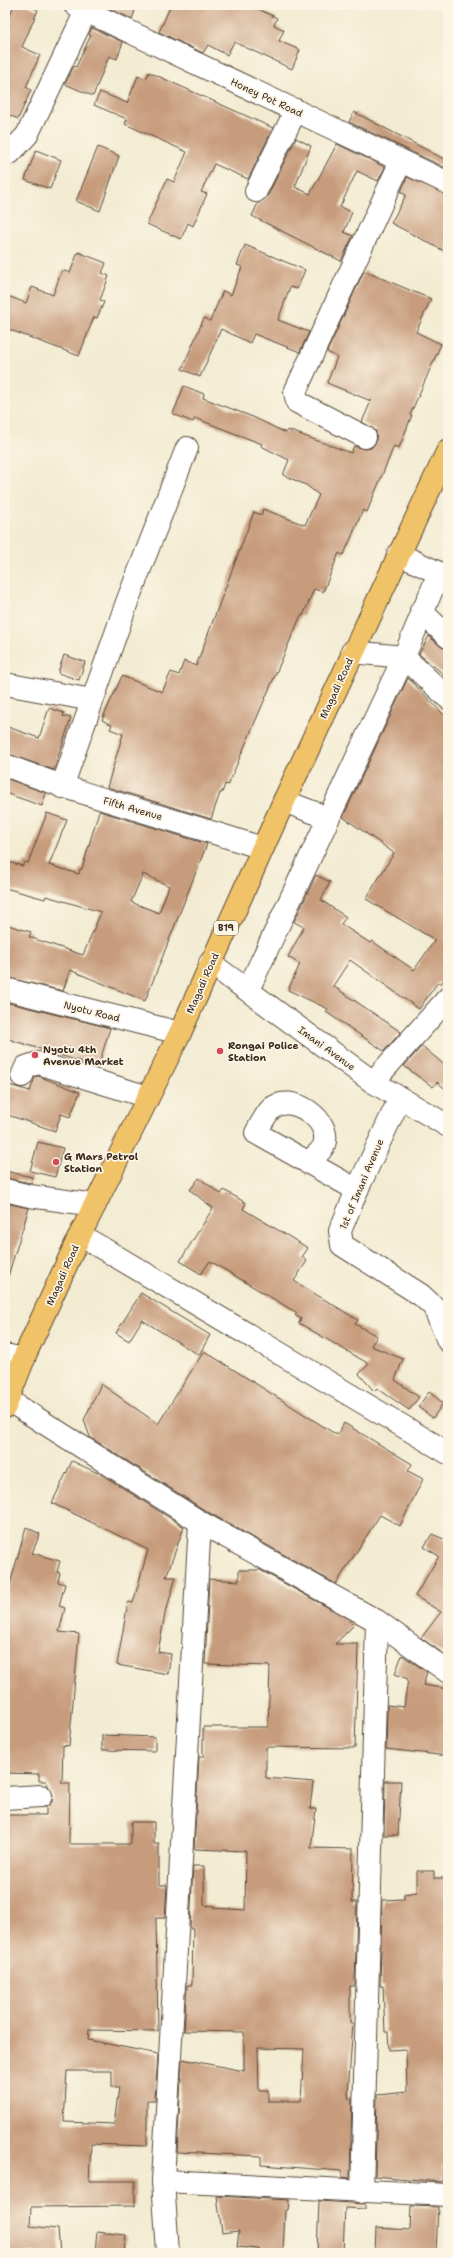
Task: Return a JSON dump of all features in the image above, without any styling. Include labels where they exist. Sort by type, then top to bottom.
[{"type":"highway","name":"Magadi Road","points":[[8,1392],[15,1357],[80,1235],[180,1033],[210,963],[352,652],[448,450]]},
{"type":"street","name":"Honey Pot Road","points":[[80,8],[448,184]]},
{"type":"street","points":[[5,153],[10,153],[27,135],[80,8]]},
{"type":"street","points":[[256,191],[296,110]]},
{"type":"street","points":[[365,437],[297,402],[295,392],[401,161]]},
{"type":"street","points":[[62,787],[130,595],[187,448]]},
{"type":"street","points":[[248,990],[404,657],[421,611],[443,573],[398,554]]},
{"type":"street","points":[[421,611],[448,637]]},
{"type":"street","points":[[352,652],[404,657],[448,698]]},
{"type":"street","points":[[5,684],[92,700]]},
{"type":"street","name":"Fifth Avenue","points":[[5,765],[62,787],[174,819],[262,848]]},
{"type":"street","points":[[284,800],[328,818]]},
{"type":"street","name":"Imani Avenue","points":[[210,963],[373,1082],[448,1126]]},
{"type":"street","name":"Nyotu Road","points":[[5,989],[180,1033]]},
{"type":"street","points":[[373,1082],[448,998]]},
{"type":"street","points":[[22,1076],[26,1067],[38,1063],[148,1097]]},
{"type":"street","name":"1st of Imani Avenue","points":[[400,1098],[357,1190],[340,1231],[342,1245],[422,1295],[434,1307],[448,1341]]},
{"type":"street","points":[[308,1163],[357,1190]]},
{"type":"street","points":[[5,1190],[30,1196],[95,1205]]},
{"type":"street","points":[[80,1235],[448,1454]]},
{"type":"street","points":[[8,1392],[200,1522],[376,1621],[448,1672]]},
{"type":"street","points":[[168,2253],[163,2181],[200,1522]]},
{"type":"street","points":[[362,2192],[376,1621]]},
{"type":"street","points":[[5,1798],[41,1796]]},
{"type":"street","points":[[163,2181],[362,2192],[448,2195]]},
{"type":"building","points":[[14,5],[28,5],[38,10],[22,47],[40,55],[26,87],[31,90],[18,119],[5,113],[5,27]]},
{"type":"building","points":[[102,5],[123,5],[135,11],[132,19]]},
{"type":"building","points":[[171,5],[250,5],[277,18],[274,25],[284,30],[279,41],[300,50],[292,69],[234,42],[227,55],[208,45],[203,53],[159,32]]},
{"type":"building","points":[[92,28],[123,42],[117,59],[109,56],[93,96],[65,84],[74,66],[76,67],[91,35],[89,35]]},
{"type":"building","points":[[149,72],[273,128],[248,179],[214,164],[201,192],[207,194],[193,226],[188,223],[181,239],[147,224],[167,179],[174,182],[187,152],[125,124],[127,119],[94,105],[100,92],[127,103],[138,76],[146,79]]},
{"type":"building","points":[[354,112],[448,161],[448,169],[349,122]]},
{"type":"building","points":[[296,138],[311,146],[295,187],[310,194],[337,144],[385,167],[378,181],[357,171],[340,207],[352,212],[344,232],[353,236],[341,261],[252,216],[258,203],[267,197]]},
{"type":"building","points":[[98,147],[119,156],[100,211],[76,201]]},
{"type":"building","points":[[36,150],[61,160],[50,189],[25,180]]},
{"type":"building","points":[[407,177],[448,195],[448,253],[391,223],[406,195],[401,192]]},
{"type":"building","points":[[245,245],[305,270],[297,289],[290,287],[278,320],[309,332],[300,352],[254,334],[250,343],[221,329],[200,377],[182,369],[204,318],[210,321],[223,291],[231,295],[242,267],[237,265]]},
{"type":"building","points":[[78,252],[106,263],[102,273],[109,276],[100,300],[104,302],[97,318],[94,317],[79,356],[5,328],[5,295],[26,303],[32,287],[53,295],[62,270],[70,273]]},
{"type":"building","points":[[364,271],[431,299],[416,332],[441,344],[410,415],[412,415],[399,448],[394,446],[367,512],[363,510],[343,555],[339,553],[323,592],[314,589],[303,616],[301,615],[228,785],[225,784],[222,793],[220,793],[211,819],[107,787],[123,734],[110,729],[112,725],[102,720],[122,676],[162,692],[171,672],[179,675],[184,661],[196,666],[254,512],[261,515],[263,509],[305,525],[319,495],[306,485],[283,475],[289,460],[261,446],[262,444],[195,418],[193,422],[173,414],[184,386],[204,394],[203,398],[253,417],[286,433],[288,430],[351,453],[354,446],[365,449],[371,448],[376,442],[376,431],[362,422],[371,401],[327,383],[337,357],[327,352]]},
{"type":"building","points":[[429,636],[440,646],[448,649],[448,678],[419,654]]},
{"type":"building","points":[[64,655],[85,662],[79,680],[58,673]]},
{"type":"building","points":[[408,678],[448,719],[448,974],[441,984],[438,982],[419,1009],[350,960],[333,986],[401,1032],[384,1051],[326,1012],[328,1009],[288,990],[300,964],[288,957],[304,927],[294,922],[316,875],[330,882],[321,900],[346,917],[341,924],[370,943],[372,941],[414,970],[435,940],[366,899],[394,853],[343,817]]},
{"type":"building","points":[[49,708],[64,713],[63,716],[71,718],[54,770],[5,753],[5,726],[39,738]]},
{"type":"building","points":[[5,778],[46,793],[42,806],[5,793]]},
{"type":"building","points":[[99,811],[207,844],[145,1001],[70,970],[63,991],[5,977],[5,924],[31,932],[29,937],[83,955],[101,912],[46,896],[45,899],[5,888],[5,861],[23,866],[24,862],[28,863],[47,813],[67,820],[49,865],[79,874],[80,869],[82,869]],"holes":[[[143,874],[169,886],[159,913],[131,902]]]},
{"type":"building","points":[[5,1002],[110,1028],[98,1067],[5,1038]]},
{"type":"building","points":[[422,1046],[448,1068],[448,1091],[437,1082],[433,1087],[404,1066]]},
{"type":"building","points":[[38,1076],[80,1092],[70,1117],[61,1114],[55,1131],[5,1114],[5,1084],[30,1091],[35,1077]]},
{"type":"building","points":[[38,1142],[63,1148],[55,1177],[30,1171]]},
{"type":"building","points":[[5,1171],[32,1177],[31,1183],[5,1178]]},
{"type":"building","points":[[199,1178],[221,1194],[224,1190],[246,1203],[243,1209],[308,1248],[302,1257],[307,1261],[294,1281],[358,1320],[355,1324],[377,1336],[371,1346],[403,1359],[395,1380],[419,1397],[409,1410],[377,1388],[374,1391],[359,1374],[369,1364],[299,1323],[301,1319],[295,1315],[297,1313],[210,1261],[201,1274],[180,1261],[213,1208],[190,1190]]},
{"type":"building","points":[[5,1203],[29,1208],[8,1276],[5,1276]]},
{"type":"building","points":[[141,1293],[210,1335],[199,1355],[142,1320],[129,1341],[116,1333]]},
{"type":"building","points":[[204,1351],[337,1435],[344,1423],[412,1464],[408,1471],[423,1479],[400,1526],[380,1515],[336,1584],[206,1511],[90,1437],[84,1420],[101,1384],[158,1424]]},
{"type":"building","points":[[429,1392],[443,1403],[433,1418],[418,1407]]},
{"type":"building","points":[[72,1461],[104,1476],[184,1527],[166,1577],[176,1577],[166,1608],[158,1652],[171,1654],[168,1674],[117,1665],[128,1602],[133,1603],[148,1550],[52,1503]]},
{"type":"building","points":[[26,1527],[40,1534],[32,1553],[60,1561],[57,1572],[60,1573],[58,1582],[65,1584],[59,1606],[65,1608],[59,1632],[79,1634],[69,1746],[63,1745],[62,1783],[70,1783],[69,1844],[131,1844],[131,1822],[154,1822],[154,1844],[159,1844],[159,1885],[167,1885],[165,1918],[156,1918],[158,2031],[89,2030],[88,2040],[158,2054],[155,2100],[147,2100],[147,2146],[91,2144],[89,2181],[135,2181],[135,2206],[31,2207],[30,2226],[58,2229],[60,2253],[5,2253],[5,1995],[8,1956],[5,1956],[5,1815],[46,1815],[46,1807],[52,1802],[53,1796],[46,1781],[39,1781],[39,1774],[5,1773],[5,1602]],"holes":[[[67,2071],[112,2071],[112,2087],[119,2087],[114,2124],[64,2122]]]},
{"type":"building","points":[[432,1534],[448,1541],[448,1657],[421,1638],[441,1612],[415,1596],[439,1556],[424,1547]]},
{"type":"building","points":[[239,1570],[260,1570],[347,1618],[354,1625],[335,1644],[358,1644],[355,1748],[266,1747],[266,1778],[313,1782],[310,1809],[316,1809],[311,1848],[353,1849],[352,1902],[357,1902],[355,1986],[350,1986],[350,2023],[353,2023],[348,2094],[349,2099],[352,2098],[350,2178],[342,2177],[342,2171],[261,2165],[261,2156],[177,2152],[182,2059],[244,2071],[244,2032],[184,2031],[187,1985],[192,1985],[193,1928],[190,1928],[193,1866],[204,1866],[204,1905],[214,1906],[214,1908],[245,1910],[246,1851],[194,1849],[199,1757],[203,1757],[203,1727],[268,1727],[270,1666],[205,1664],[209,1579],[239,1581]],"holes":[[[258,2048],[304,2049],[301,2101],[268,2101],[268,2090],[259,2090]]]},
{"type":"building","points":[[402,1655],[427,1672],[423,1685],[448,1689],[448,1756],[386,1749],[387,1705],[404,1707],[408,1679],[395,1674]]},
{"type":"building","points":[[102,1735],[155,1737],[155,1751],[102,1750]]},
{"type":"building","points":[[385,1781],[401,1781],[398,1835],[384,1835]]},
{"type":"building","points":[[417,1871],[434,1871],[434,1878],[448,1878],[448,2167],[443,2166],[442,2182],[375,2176],[377,2095],[407,2092],[406,2049],[389,2050],[388,2032],[385,2032],[383,1986],[380,1986],[382,1900],[404,1899],[404,1894],[417,1892]]},
{"type":"building","points":[[217,2196],[289,2200],[288,2210],[285,2210],[283,2253],[259,2253],[259,2249],[237,2247],[239,2231],[222,2233]]},
{"type":"building","points":[[319,2201],[365,2204],[365,2209],[345,2208],[343,2253],[317,2253]]},
{"type":"building","points":[[411,2206],[438,2207],[436,2253],[375,2253],[376,2228],[410,2230]]},
{"type":"building","points":[[97,2232],[126,2235],[124,2253],[95,2253]]},
{"type":"place","name":"Rongai Police Station","points":[[220,1051]]},
{"type":"place","name":"Nyotu 4th Avenue Market","points":[[35,1055]]},
{"type":"place","name":"G Mars Petrol Station","points":[[56,1162]]}]
